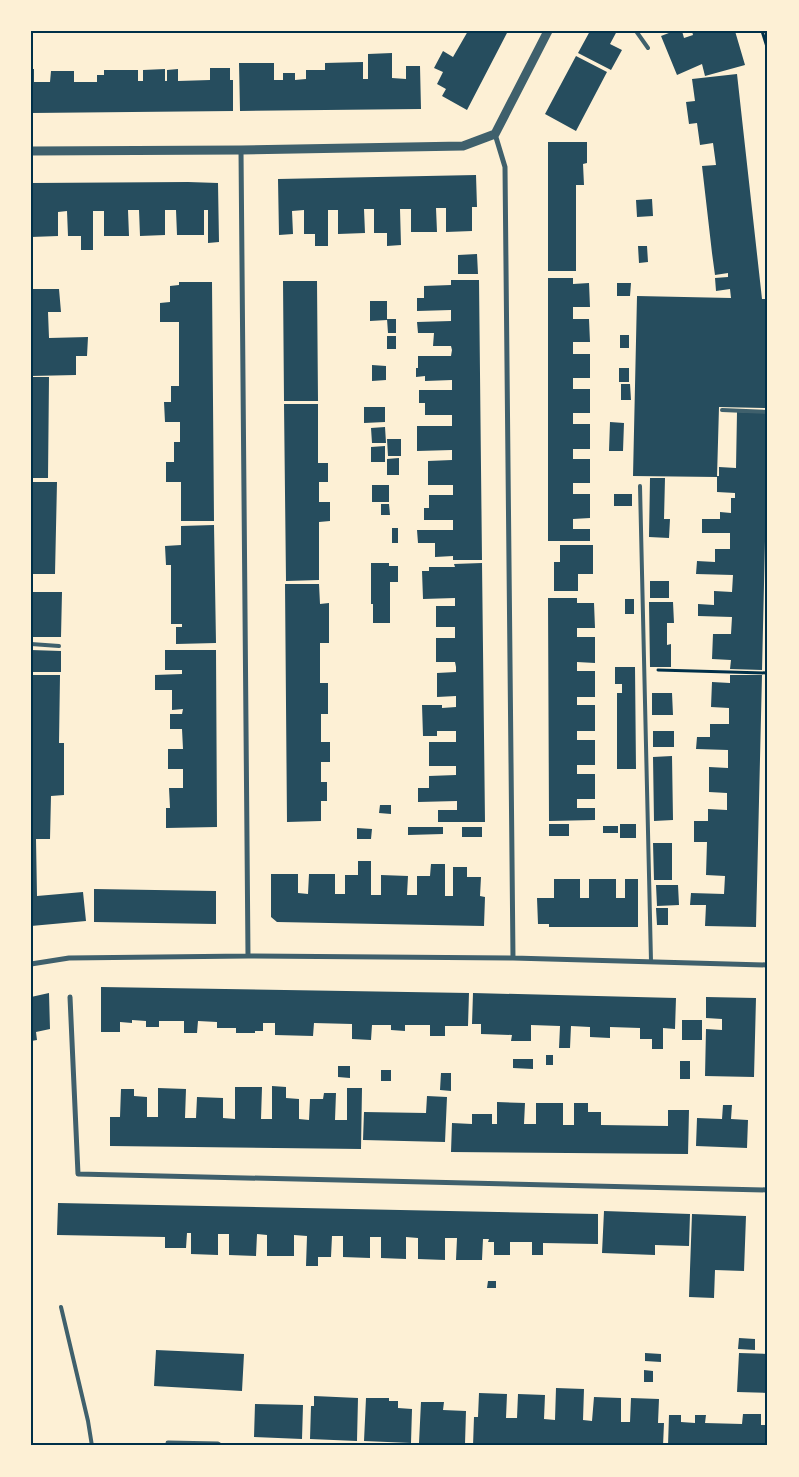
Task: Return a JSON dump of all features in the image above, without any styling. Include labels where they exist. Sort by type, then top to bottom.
[{"type":"street","points":[[31,151],[463,146],[495,134],[548,31]]},
{"type":"street","points":[[495,134],[506,166],[513,958]]},
{"type":"street","points":[[241,150],[248,956]]},
{"type":"street","points":[[31,964],[69,958],[248,956],[513,958],[737,963],[747,966],[768,965]]},
{"type":"street","points":[[70,997],[78,1174],[768,1190]]},
{"type":"street","points":[[168,1443],[221,1446]]},
{"type":"lane","points":[[636,31],[648,48]]},
{"type":"lane","points":[[722,410],[768,412]]},
{"type":"lane","points":[[640,486],[651,961]]},
{"type":"lane","points":[[31,644],[59,646]]},
{"type":"lane","points":[[61,1307],[88,1421],[92,1446]]},
{"type":"path","points":[[762,31],[768,50]]},
{"type":"path","points":[[645,670],[768,673]]},
{"type":"building","points":[[468,31],[508,31],[467,110],[442,96],[446,89],[437,84],[443,72],[434,68],[443,51],[453,57]]},
{"type":"building","points":[[590,31],[617,31],[610,44],[622,50],[611,70],[578,53]]},
{"type":"building","points":[[674,31],[682,31],[684,38],[693,35],[692,31],[735,31],[745,65],[705,76],[702,64],[677,75],[661,36]]},
{"type":"building","points":[[392,53],[392,78],[406,79],[406,66],[420,66],[421,109],[240,111],[239,63],[274,63],[274,80],[283,80],[283,73],[295,73],[295,80],[306,79],[306,70],[325,70],[325,63],[363,62],[363,79],[368,79],[368,54]]},
{"type":"building","points":[[576,56],[607,72],[576,131],[545,114]]},
{"type":"building","points":[[210,68],[230,68],[230,80],[233,80],[233,111],[31,113],[31,69],[34,69],[34,82],[50,82],[51,71],[74,71],[74,82],[97,82],[97,75],[104,75],[104,70],[138,70],[138,81],[143,81],[143,70],[165,69],[165,81],[167,81],[167,70],[178,69],[178,81],[210,80]]},
{"type":"building","points":[[737,74],[762,299],[768,299],[768,408],[719,407],[717,477],[633,476],[637,296],[731,298],[730,289],[716,291],[715,278],[728,277],[728,273],[715,275],[712,253],[702,166],[716,165],[713,143],[700,145],[697,123],[689,124],[686,102],[695,101],[692,79]]},
{"type":"building","points":[[548,142],[587,142],[587,163],[583,164],[584,185],[576,185],[576,271],[548,271]]},
{"type":"building","points":[[476,175],[477,207],[472,207],[472,231],[446,232],[446,208],[436,208],[437,232],[411,232],[411,209],[400,209],[401,245],[387,246],[387,233],[374,233],[374,209],[364,209],[365,233],[338,234],[338,210],[328,210],[328,246],[315,246],[315,234],[304,234],[304,210],[292,211],[293,234],[279,235],[278,179]]},
{"type":"building","points":[[31,183],[218,183],[219,242],[208,243],[208,210],[204,210],[204,235],[177,235],[176,210],[165,210],[165,235],[140,236],[139,210],[128,210],[129,236],[104,236],[104,211],[93,211],[93,250],[81,250],[81,236],[68,236],[67,211],[58,212],[58,236],[31,237]]},
{"type":"building","points":[[652,199],[653,216],[637,217],[636,200]]},
{"type":"building","points":[[638,246],[647,246],[648,262],[639,263]]},
{"type":"building","points":[[477,254],[478,274],[458,274],[458,255]]},
{"type":"building","points":[[548,278],[573,278],[573,284],[589,283],[590,307],[573,307],[573,319],[589,319],[590,342],[573,342],[573,354],[590,354],[590,378],[573,378],[573,389],[590,389],[590,413],[573,413],[573,424],[590,424],[590,449],[573,449],[573,459],[590,459],[590,483],[573,483],[573,494],[590,494],[590,518],[573,519],[573,529],[590,529],[590,541],[548,541]]},
{"type":"building","points":[[451,280],[479,280],[482,560],[453,560],[453,556],[435,557],[435,543],[418,543],[417,530],[453,530],[453,520],[424,520],[424,508],[429,508],[429,495],[453,495],[453,485],[428,485],[428,461],[452,460],[452,450],[417,451],[417,426],[452,426],[452,415],[425,415],[425,403],[419,403],[419,390],[452,390],[452,380],[425,381],[425,376],[416,377],[418,356],[451,356],[452,350],[451,346],[433,346],[434,333],[418,333],[417,322],[451,321],[451,310],[417,311],[417,298],[424,298],[424,286],[451,285]]},
{"type":"building","points":[[283,281],[317,281],[318,401],[284,401]]},
{"type":"building","points":[[179,282],[212,282],[214,521],[181,521],[181,482],[166,482],[166,462],[174,462],[174,442],[180,442],[180,422],[165,422],[164,402],[171,402],[171,386],[179,386],[179,322],[160,322],[160,303],[170,302],[170,286],[179,285]]},
{"type":"building","points":[[617,283],[631,283],[630,296],[617,296]]},
{"type":"building","points":[[31,289],[59,289],[61,312],[48,312],[49,338],[88,337],[87,356],[76,356],[76,375],[31,376]]},
{"type":"building","points":[[370,301],[387,301],[387,320],[370,321]]},
{"type":"building","points":[[387,319],[396,319],[396,333],[388,333]]},
{"type":"building","points":[[620,335],[629,335],[629,348],[620,348]]},
{"type":"building","points":[[387,336],[396,336],[396,349],[387,349]]},
{"type":"building","points":[[372,365],[386,366],[386,380],[372,381]]},
{"type":"building","points":[[619,368],[629,368],[629,382],[619,382]]},
{"type":"building","points":[[31,377],[49,377],[48,478],[31,478]]},
{"type":"building","points":[[621,384],[630,384],[631,400],[621,400]]},
{"type":"building","points":[[284,404],[318,404],[318,463],[328,463],[328,482],[319,482],[319,502],[330,502],[330,521],[319,522],[319,580],[286,581]]},
{"type":"building","points":[[364,407],[385,407],[385,422],[364,423]]},
{"type":"building","points":[[737,412],[768,413],[762,670],[730,669],[731,660],[712,659],[713,634],[731,634],[732,617],[698,616],[698,604],[714,605],[714,591],[732,592],[733,575],[696,574],[697,561],[715,562],[715,549],[730,549],[730,533],[702,533],[702,519],[720,519],[720,512],[731,513],[731,498],[735,498],[735,493],[717,492],[717,476],[719,476],[719,467],[736,468]]},
{"type":"building","points":[[610,422],[624,423],[623,451],[609,451]]},
{"type":"building","points":[[385,427],[386,443],[372,443],[371,428]]},
{"type":"building","points":[[387,439],[401,439],[401,456],[388,456]]},
{"type":"building","points":[[385,446],[385,462],[371,462],[371,447]]},
{"type":"building","points":[[399,458],[399,475],[387,475],[387,459]]},
{"type":"building","points":[[650,478],[665,478],[664,519],[670,519],[669,538],[649,537]]},
{"type":"building","points":[[31,482],[57,482],[55,574],[31,574]]},
{"type":"building","points":[[372,485],[389,485],[389,502],[372,502]]},
{"type":"building","points":[[614,494],[632,494],[632,506],[614,506]]},
{"type":"building","points":[[381,504],[389,504],[390,515],[381,515]]},
{"type":"building","points":[[214,525],[216,643],[176,644],[176,627],[182,627],[182,624],[171,624],[171,565],[166,565],[165,546],[181,545],[181,526]]},
{"type":"building","points":[[392,528],[398,528],[398,543],[392,543]]},
{"type":"building","points":[[560,545],[593,545],[593,574],[578,574],[578,591],[554,591],[554,562],[560,562]]},
{"type":"building","points":[[371,563],[389,563],[389,566],[398,566],[398,582],[390,582],[390,623],[373,623]]},
{"type":"building","points":[[482,563],[485,822],[438,822],[438,810],[457,810],[457,801],[418,802],[418,788],[429,788],[429,776],[456,775],[456,766],[429,766],[429,742],[456,742],[456,731],[437,731],[437,736],[423,736],[422,705],[442,705],[442,708],[456,707],[456,696],[437,697],[437,673],[456,672],[455,662],[436,662],[436,638],[455,638],[455,627],[436,627],[436,606],[455,606],[455,598],[423,599],[422,571],[429,571],[429,567],[455,567],[454,564]]},
{"type":"building","points":[[650,581],[669,581],[669,598],[650,598]]},
{"type":"building","points":[[285,584],[319,584],[320,604],[329,603],[329,643],[320,643],[320,683],[328,683],[328,714],[321,714],[321,742],[330,742],[330,762],[321,762],[321,782],[327,782],[327,801],[321,801],[321,821],[287,822]]},
{"type":"building","points":[[31,592],[62,592],[61,637],[31,637]]},
{"type":"building","points":[[548,598],[577,598],[577,603],[594,603],[595,628],[577,628],[577,637],[595,637],[595,663],[577,662],[577,671],[595,671],[595,697],[577,697],[577,705],[595,705],[595,731],[577,731],[577,740],[595,740],[595,765],[577,765],[577,774],[595,774],[595,799],[577,799],[577,808],[595,808],[595,820],[549,821]]},
{"type":"building","points":[[625,599],[634,599],[634,614],[625,614]]},
{"type":"building","points":[[649,602],[673,602],[674,623],[667,623],[667,645],[671,644],[671,667],[650,667]]},
{"type":"building","points":[[31,650],[61,651],[61,672],[31,672]]},
{"type":"building","points":[[165,650],[216,650],[217,827],[166,828],[166,808],[170,808],[169,788],[183,788],[183,769],[168,769],[168,749],[183,749],[182,729],[170,729],[170,714],[182,714],[183,709],[172,710],[172,690],[155,690],[155,675],[182,674],[182,670],[165,670]]},
{"type":"building","points":[[615,667],[635,667],[636,769],[617,769],[617,693],[622,693],[622,684],[615,684]]},
{"type":"building","points":[[31,675],[60,675],[59,743],[64,743],[64,795],[51,796],[50,839],[36,839],[37,896],[83,892],[86,921],[31,926]]},
{"type":"building","points":[[730,675],[762,675],[756,927],[705,926],[706,905],[690,905],[691,893],[724,894],[725,876],[706,875],[707,842],[694,842],[694,821],[708,821],[708,809],[727,810],[727,793],[709,792],[709,767],[728,768],[728,750],[696,749],[697,737],[710,737],[710,724],[729,724],[729,708],[711,707],[712,682],[730,683]]},
{"type":"building","points":[[652,693],[672,693],[673,715],[652,715]]},
{"type":"building","points":[[653,731],[674,731],[674,747],[653,747]]},
{"type":"building","points":[[672,756],[673,820],[654,821],[653,757]]},
{"type":"building","points":[[380,805],[391,805],[391,814],[379,813]]},
{"type":"building","points":[[549,824],[569,824],[569,836],[549,836]]},
{"type":"building","points":[[620,824],[636,824],[636,838],[620,838]]},
{"type":"building","points":[[603,826],[618,826],[618,833],[603,833]]},
{"type":"building","points":[[408,827],[443,827],[443,834],[408,835]]},
{"type":"building","points":[[462,827],[482,827],[482,837],[462,837]]},
{"type":"building","points":[[357,828],[372,829],[371,839],[357,839]]},
{"type":"building","points":[[653,843],[672,843],[672,880],[654,880]]},
{"type":"building","points":[[358,861],[371,861],[371,895],[381,895],[381,875],[408,876],[407,895],[417,895],[417,876],[430,876],[431,864],[445,864],[445,896],[453,896],[453,867],[467,867],[467,877],[481,877],[480,896],[485,897],[484,926],[277,922],[271,917],[271,874],[298,874],[298,893],[308,894],[309,874],[335,874],[335,894],[345,894],[345,875],[358,875]]},
{"type":"building","points":[[554,879],[580,879],[580,898],[589,898],[589,879],[616,879],[616,898],[625,898],[625,879],[638,879],[638,927],[549,927],[549,924],[538,924],[537,898],[554,898]]},
{"type":"building","points":[[656,885],[678,885],[679,905],[657,906]]},
{"type":"building","points":[[94,889],[216,891],[216,924],[94,922]]},
{"type":"building","points":[[656,908],[668,908],[668,925],[657,925]]},
{"type":"building","points":[[101,987],[469,993],[468,1026],[445,1026],[445,1036],[430,1036],[430,1025],[405,1025],[405,1031],[391,1030],[391,1025],[372,1025],[371,1040],[352,1039],[352,1024],[314,1023],[313,1036],[275,1035],[275,1023],[263,1023],[263,1031],[236,1033],[236,1028],[217,1028],[217,1022],[198,1021],[197,1033],[184,1033],[184,1021],[159,1021],[159,1027],[146,1027],[146,1021],[132,1020],[132,1023],[120,1022],[120,1032],[101,1032]]},
{"type":"building","points":[[49,993],[50,1029],[36,1032],[37,1040],[31,1041],[31,997]]},
{"type":"building","points":[[473,993],[676,998],[675,1029],[663,1028],[663,1049],[652,1049],[652,1039],[640,1039],[640,1028],[610,1027],[610,1038],[590,1037],[590,1027],[571,1026],[570,1048],[559,1048],[560,1026],[531,1025],[531,1041],[511,1041],[512,1035],[481,1034],[481,1024],[472,1024]]},
{"type":"building","points":[[706,997],[756,998],[754,1077],[705,1076],[706,1029],[722,1030],[722,1019],[706,1018]]},
{"type":"building","points":[[682,1020],[702,1020],[702,1040],[682,1040]]},
{"type":"building","points":[[546,1055],[553,1055],[553,1065],[546,1065]]},
{"type":"building","points":[[513,1059],[533,1059],[533,1069],[513,1068]]},
{"type":"building","points":[[680,1061],[690,1061],[690,1079],[680,1079]]},
{"type":"building","points":[[338,1066],[350,1066],[350,1078],[338,1077]]},
{"type":"building","points":[[381,1070],[391,1070],[391,1081],[381,1081]]},
{"type":"building","points":[[441,1073],[451,1073],[451,1091],[440,1090]]},
{"type":"building","points":[[272,1086],[286,1087],[286,1098],[299,1099],[299,1119],[309,1120],[310,1099],[323,1099],[324,1093],[336,1093],[335,1120],[347,1120],[347,1088],[362,1088],[361,1149],[110,1146],[110,1117],[120,1117],[121,1089],[134,1089],[134,1096],[147,1097],[147,1117],[158,1117],[158,1088],[186,1089],[185,1118],[196,1118],[197,1097],[223,1098],[223,1118],[235,1119],[235,1087],[262,1087],[261,1119],[272,1119]]},
{"type":"building","points":[[427,1096],[447,1097],[445,1142],[363,1140],[364,1112],[426,1113]]},
{"type":"building","points":[[497,1102],[525,1103],[524,1124],[536,1124],[536,1103],[563,1103],[563,1125],[574,1125],[574,1103],[588,1103],[588,1112],[601,1112],[601,1125],[668,1126],[668,1110],[689,1110],[688,1154],[451,1152],[452,1123],[472,1124],[472,1114],[492,1114],[492,1124],[497,1124]]},
{"type":"building","points":[[723,1105],[732,1105],[731,1119],[748,1120],[747,1148],[696,1146],[697,1118],[722,1119]]},
{"type":"building","points":[[58,1203],[598,1214],[598,1244],[543,1243],[543,1255],[532,1255],[532,1242],[510,1242],[510,1255],[494,1255],[494,1242],[488,1242],[489,1239],[483,1239],[482,1260],[456,1260],[457,1238],[445,1238],[445,1260],[418,1259],[418,1238],[406,1237],[406,1259],[381,1258],[381,1237],[370,1237],[370,1258],[343,1257],[343,1236],[332,1236],[331,1257],[318,1257],[318,1266],[306,1266],[307,1236],[294,1235],[294,1256],[267,1256],[267,1235],[257,1234],[256,1256],[229,1255],[229,1234],[218,1234],[218,1255],[191,1254],[191,1233],[187,1233],[186,1248],[165,1248],[165,1237],[57,1235]]},
{"type":"building","points":[[604,1211],[690,1214],[689,1246],[655,1245],[655,1255],[602,1253]]},
{"type":"building","points":[[692,1214],[746,1216],[744,1271],[715,1270],[714,1298],[689,1297]]},
{"type":"building","points":[[488,1281],[496,1281],[496,1288],[487,1288]]},
{"type":"building","points":[[739,1338],[755,1339],[755,1350],[738,1349]]},
{"type":"building","points":[[156,1350],[244,1354],[242,1391],[154,1386]]},
{"type":"building","points":[[645,1353],[661,1354],[661,1362],[645,1361]]},
{"type":"building","points":[[739,1353],[768,1354],[768,1393],[737,1392]]},
{"type":"building","points":[[644,1370],[653,1371],[653,1382],[644,1382]]},
{"type":"building","points":[[556,1388],[584,1389],[583,1420],[592,1421],[594,1397],[621,1398],[621,1422],[630,1422],[631,1398],[659,1399],[658,1423],[664,1423],[663,1446],[473,1446],[474,1417],[478,1417],[479,1393],[507,1394],[506,1418],[517,1418],[518,1394],[545,1395],[544,1419],[555,1420]]},
{"type":"building","points":[[314,1396],[358,1398],[357,1441],[310,1439],[311,1406],[314,1406]]},
{"type":"building","points":[[366,1398],[389,1398],[389,1401],[398,1401],[398,1408],[412,1409],[411,1443],[364,1441]]},
{"type":"building","points":[[421,1402],[444,1402],[443,1410],[466,1411],[465,1444],[419,1443]]},
{"type":"building","points":[[255,1404],[303,1405],[302,1439],[254,1437]]},
{"type":"building","points":[[743,1414],[761,1414],[761,1425],[768,1425],[768,1446],[668,1446],[669,1415],[681,1415],[681,1422],[695,1423],[695,1415],[706,1415],[705,1423],[742,1424]]}]
